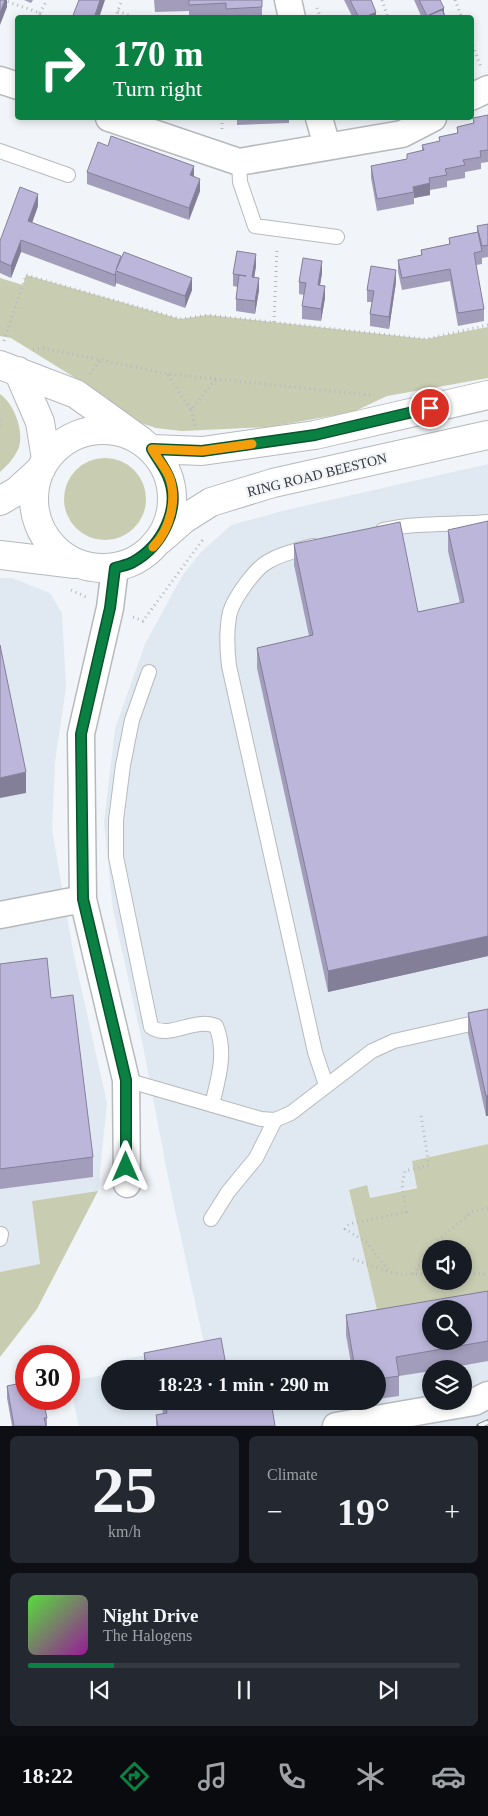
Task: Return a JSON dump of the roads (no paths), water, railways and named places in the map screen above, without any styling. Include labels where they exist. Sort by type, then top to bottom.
[{"type":"main road","points":[[0,555],[79,564],[103,569],[132,564],[158,542],[167,527],[172,510],[172,493],[168,476],[146,445],[76,394],[6,361]]},
{"type":"main road","points":[[6,361],[40,422],[43,464],[34,491],[35,512],[42,532],[54,548],[66,558],[79,564]]},
{"type":"main road","points":[[0,501],[18,491],[60,445],[80,434],[101,430],[122,432],[146,445],[202,451],[315,435],[488,395]]},
{"type":"main road","name":"RING ROAD BEESTON","points":[[158,542],[184,519],[211,502],[273,483],[488,435]]},
{"type":"street","points":[[288,0],[291,15]]},
{"type":"street","points":[[0,80],[15,85]]},
{"type":"street","points":[[474,95],[486,82]]},
{"type":"street","points":[[115,120],[239,162],[402,134],[429,120]]},
{"type":"street","points":[[320,120],[327,146]]},
{"type":"street","points":[[115,568],[110,608],[81,734],[83,899],[126,1080],[127,1184]]},
{"type":"street","points":[[0,915],[83,899]]},
{"type":"street","points":[[336,1426],[474,1402],[488,1395]]},
{"type":"lane","points":[[0,150],[68,175]]},
{"type":"lane","points":[[239,162],[240,182],[255,226],[337,237]]},
{"type":"lane","points":[[373,532],[392,527],[488,522]]},
{"type":"lane","points":[[325,543],[287,552],[267,562],[247,582],[230,611],[227,639],[229,666],[313,1042],[326,1086]]},
{"type":"lane","points":[[149,672],[132,720],[123,765],[116,820],[116,857],[151,1027],[157,1031],[166,1031],[200,1023],[216,1026],[222,1053],[212,1105]]},
{"type":"lane","points":[[126,1080],[261,1119],[274,1120],[291,1113],[372,1051],[394,1041],[488,1020]]},
{"type":"lane","points":[[211,1219],[228,1192],[256,1158],[274,1120]]},
{"type":"railway","points":[[479,1426],[488,1422]]}]
